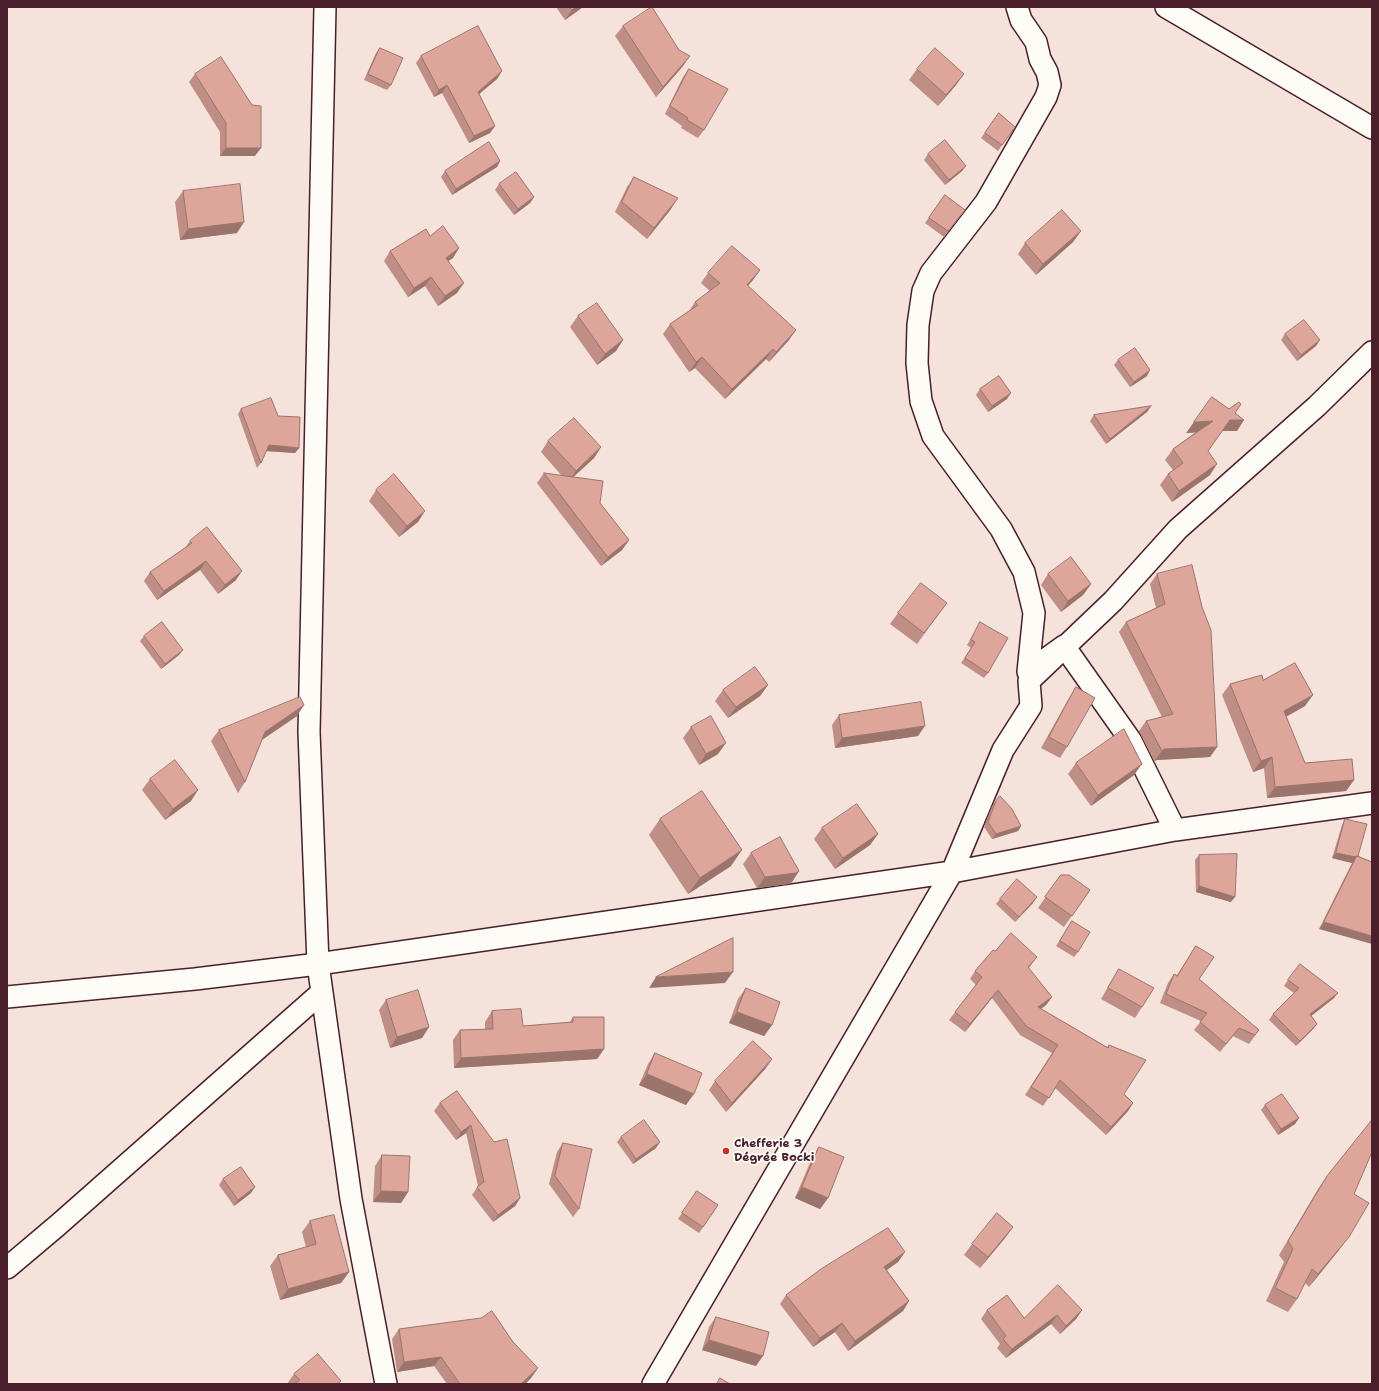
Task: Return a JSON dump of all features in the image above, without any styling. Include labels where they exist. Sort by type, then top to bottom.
[{"type":"street","points":[[325,7],[309,732],[318,964],[350,1199],[386,1384]]},
{"type":"street","points":[[1017,7],[1021,20],[1036,42],[1050,85],[1046,97],[986,202],[931,272],[923,291],[918,325],[917,363],[921,401],[933,436],[1001,529],[1024,572],[1034,612],[1028,672],[1064,646]]},
{"type":"street","points":[[1166,7],[1372,128]]},
{"type":"street","points":[[653,1384],[952,872],[1003,750],[1031,706],[1029,681],[1064,646],[1113,601],[1178,529],[1317,406],[1372,352]]},
{"type":"street","points":[[1064,646],[1131,742],[1174,830]]},
{"type":"street","points":[[7,997],[195,979],[318,964],[952,872],[1174,830],[1372,803]]},
{"type":"street","points":[[7,1268],[322,992]]},
{"type":"building","points":[[570,7],[577,7],[572,10]]},
{"type":"building","points":[[652,7],[679,50],[690,56],[663,87],[623,26]]},
{"type":"building","points":[[478,26],[502,71],[478,92],[495,126],[474,136],[447,85],[439,90],[421,56]]},
{"type":"building","points":[[380,48],[403,58],[391,85],[368,74]]},
{"type":"building","points":[[935,48],[964,74],[946,95],[917,69]]},
{"type":"building","points":[[221,57],[252,105],[261,106],[261,148],[226,148],[226,123],[195,74]]},
{"type":"building","points":[[689,69],[728,89],[704,130],[687,120],[688,118],[670,106]]},
{"type":"building","points":[[999,113],[1015,127],[1002,145],[985,133]]},
{"type":"building","points":[[945,140],[966,166],[949,180],[928,154]]},
{"type":"building","points":[[489,142],[500,161],[456,189],[445,171]]},
{"type":"building","points":[[516,172],[534,197],[518,209],[499,184]]},
{"type":"building","points":[[634,177],[678,198],[654,228],[622,202]]},
{"type":"building","points":[[240,184],[244,222],[188,229],[183,191]]},
{"type":"building","points":[[945,195],[965,210],[948,231],[929,218]]},
{"type":"building","points":[[1062,210],[1081,231],[1043,264],[1025,243]]},
{"type":"building","points":[[443,226],[459,248],[446,258],[464,283],[445,296],[431,277],[414,288],[390,251],[426,229],[430,236]]},
{"type":"building","points":[[732,246],[760,270],[747,285],[796,330],[776,352],[773,349],[732,389],[702,357],[696,362],[670,324],[698,305],[695,302],[720,283],[708,273]]},
{"type":"building","points":[[597,303],[623,340],[605,354],[578,316]]},
{"type":"building","points":[[1304,320],[1320,340],[1301,355],[1285,334]]},
{"type":"building","points":[[1135,348],[1150,370],[1134,382],[1118,360]]},
{"type":"building","points":[[999,376],[1011,393],[992,406],[980,389]]},
{"type":"building","points":[[1212,397],[1229,409],[1239,402],[1241,404],[1235,413],[1244,420],[1230,420],[1208,451],[1217,464],[1179,491],[1168,474],[1183,463],[1173,449],[1213,421],[1194,422]]},
{"type":"building","points":[[271,398],[278,416],[300,417],[299,448],[269,445],[261,463],[241,409]]},
{"type":"building","points":[[1151,406],[1110,439],[1094,415]]},
{"type":"building","points":[[574,418],[601,447],[576,471],[548,441]]},
{"type":"building","points":[[544,473],[603,481],[600,503],[629,540],[608,557]]},
{"type":"building","points":[[394,474],[425,511],[407,526],[376,490]]},
{"type":"building","points":[[207,527],[242,571],[225,585],[206,561],[164,591],[150,572],[192,543],[190,541]]},
{"type":"building","points":[[1071,557],[1091,584],[1068,601],[1048,574]]},
{"type":"building","points":[[1192,565],[1202,607],[1211,630],[1217,747],[1164,749],[1162,751],[1146,721],[1173,714],[1126,622],[1165,604],[1157,574]]},
{"type":"building","points":[[921,583],[947,603],[924,633],[898,613]]},
{"type":"building","points":[[162,622],[183,650],[165,664],[144,636]]},
{"type":"building","points":[[980,622],[1008,638],[988,673],[965,658],[975,642],[971,640]]},
{"type":"building","points":[[1295,663],[1313,695],[1284,711],[1305,763],[1352,759],[1354,780],[1275,787],[1272,757],[1261,761],[1230,684],[1262,675],[1263,680]]},
{"type":"building","points":[[755,667],[768,685],[736,707],[723,690]]},
{"type":"building","points":[[1076,687],[1095,698],[1067,747],[1049,737]]},
{"type":"building","points":[[300,697],[304,705],[265,732],[245,782],[219,730]]},
{"type":"building","points":[[921,702],[925,726],[842,738],[839,715]]},
{"type":"building","points":[[711,716],[726,743],[706,754],[691,727]]},
{"type":"building","points":[[1124,729],[1142,764],[1098,795],[1076,763]]},
{"type":"building","points":[[175,760],[198,790],[173,809],[150,779]]},
{"type":"building","points":[[702,791],[742,850],[700,878],[660,819]]},
{"type":"building","points":[[1000,796],[1012,809],[1021,826],[996,834],[988,822],[996,801]]},
{"type":"building","points":[[857,804],[878,834],[843,858],[822,828]]},
{"type":"building","points":[[1345,819],[1367,824],[1358,856],[1356,857],[1336,853]]},
{"type":"building","points":[[780,837],[799,871],[796,873],[765,877],[751,853]]},
{"type":"building","points":[[1237,854],[1235,897],[1199,886],[1199,855]]},
{"type":"building","points":[[1357,856],[1372,862],[1372,936],[1324,922]]},
{"type":"building","points":[[1061,875],[1069,875],[1090,890],[1072,916],[1045,897]]},
{"type":"building","points":[[1017,879],[1037,897],[1019,917],[1000,899]]},
{"type":"building","points":[[1072,921],[1090,932],[1078,952],[1060,941]]},
{"type":"building","points":[[1011,933],[1037,957],[1028,967],[1052,997],[1038,1007],[1108,1048],[1109,1045],[1146,1060],[1124,1094],[1133,1103],[1111,1127],[1060,1080],[1049,1098],[1031,1087],[1058,1045],[1026,1026],[998,990],[970,1024],[955,1012],[982,977],[975,971],[993,950],[995,951]]},
{"type":"building","points":[[733,938],[733,972],[656,977]]},
{"type":"building","points":[[1196,946],[1214,957],[1199,979],[1259,1030],[1255,1035],[1239,1028],[1226,1044],[1200,1022],[1207,1013],[1166,994],[1174,974],[1177,976]]},
{"type":"building","points":[[1300,964],[1338,993],[1310,1014],[1317,1024],[1300,1041],[1273,1014],[1299,988],[1288,980]]},
{"type":"building","points":[[1119,969],[1154,988],[1142,1007],[1108,988]]},
{"type":"building","points":[[746,988],[780,1002],[772,1025],[737,1012]]},
{"type":"building","points":[[418,990],[429,1027],[397,1037],[386,1000]]},
{"type":"building","points":[[521,1009],[523,1026],[573,1022],[573,1017],[604,1017],[604,1049],[461,1058],[460,1030],[493,1029],[492,1011]]},
{"type":"building","points":[[753,1041],[772,1059],[732,1103],[715,1081]]},
{"type":"building","points":[[655,1053],[702,1073],[694,1094],[647,1074]]},
{"type":"building","points":[[457,1091],[494,1142],[507,1139],[520,1198],[498,1215],[477,1187],[484,1182],[471,1125],[461,1132],[440,1103]]},
{"type":"building","points":[[1282,1094],[1299,1118],[1281,1129],[1265,1105]]},
{"type":"building","points":[[644,1120],[660,1142],[636,1159],[621,1137]]},
{"type":"building","points":[[1372,1120],[1372,1152],[1354,1194],[1369,1203],[1349,1237],[1318,1274],[1312,1269],[1297,1299],[1275,1288],[1293,1249],[1288,1241],[1327,1176]]},
{"type":"building","points":[[563,1143],[592,1149],[579,1209],[555,1176]]},
{"type":"building","points":[[819,1147],[844,1157],[828,1198],[802,1187]]},
{"type":"building","points":[[382,1155],[410,1156],[408,1192],[381,1191]]},
{"type":"building","points":[[241,1167],[255,1187],[238,1200],[223,1179]]},
{"type":"building","points":[[697,1191],[718,1205],[703,1227],[682,1213]]},
{"type":"building","points":[[997,1213],[1013,1227],[988,1257],[972,1244]]},
{"type":"building","points":[[334,1215],[349,1272],[288,1289],[278,1255],[316,1244],[310,1221]]},
{"type":"building","points":[[888,1228],[905,1252],[884,1267],[909,1301],[855,1341],[842,1323],[820,1338],[786,1295],[821,1269]]},
{"type":"building","points":[[1058,1285],[1082,1310],[1066,1326],[1057,1315],[1012,1349],[1003,1339],[1006,1336],[987,1310],[1007,1295],[1024,1318]]},
{"type":"building","points":[[492,1311],[513,1342],[538,1368],[522,1384],[460,1384],[441,1357],[404,1362],[399,1329],[481,1318]]},
{"type":"building","points":[[716,1317],[769,1332],[763,1356],[709,1340]]},
{"type":"building","points":[[318,1354],[341,1381],[337,1384],[294,1384],[300,1380],[294,1374]]},
{"type":"building","points":[[720,1378],[730,1384],[717,1384]]},
{"type":"place","name":"Chefferie 3 Dégrée Bocki","points":[[726,1151]]}]
